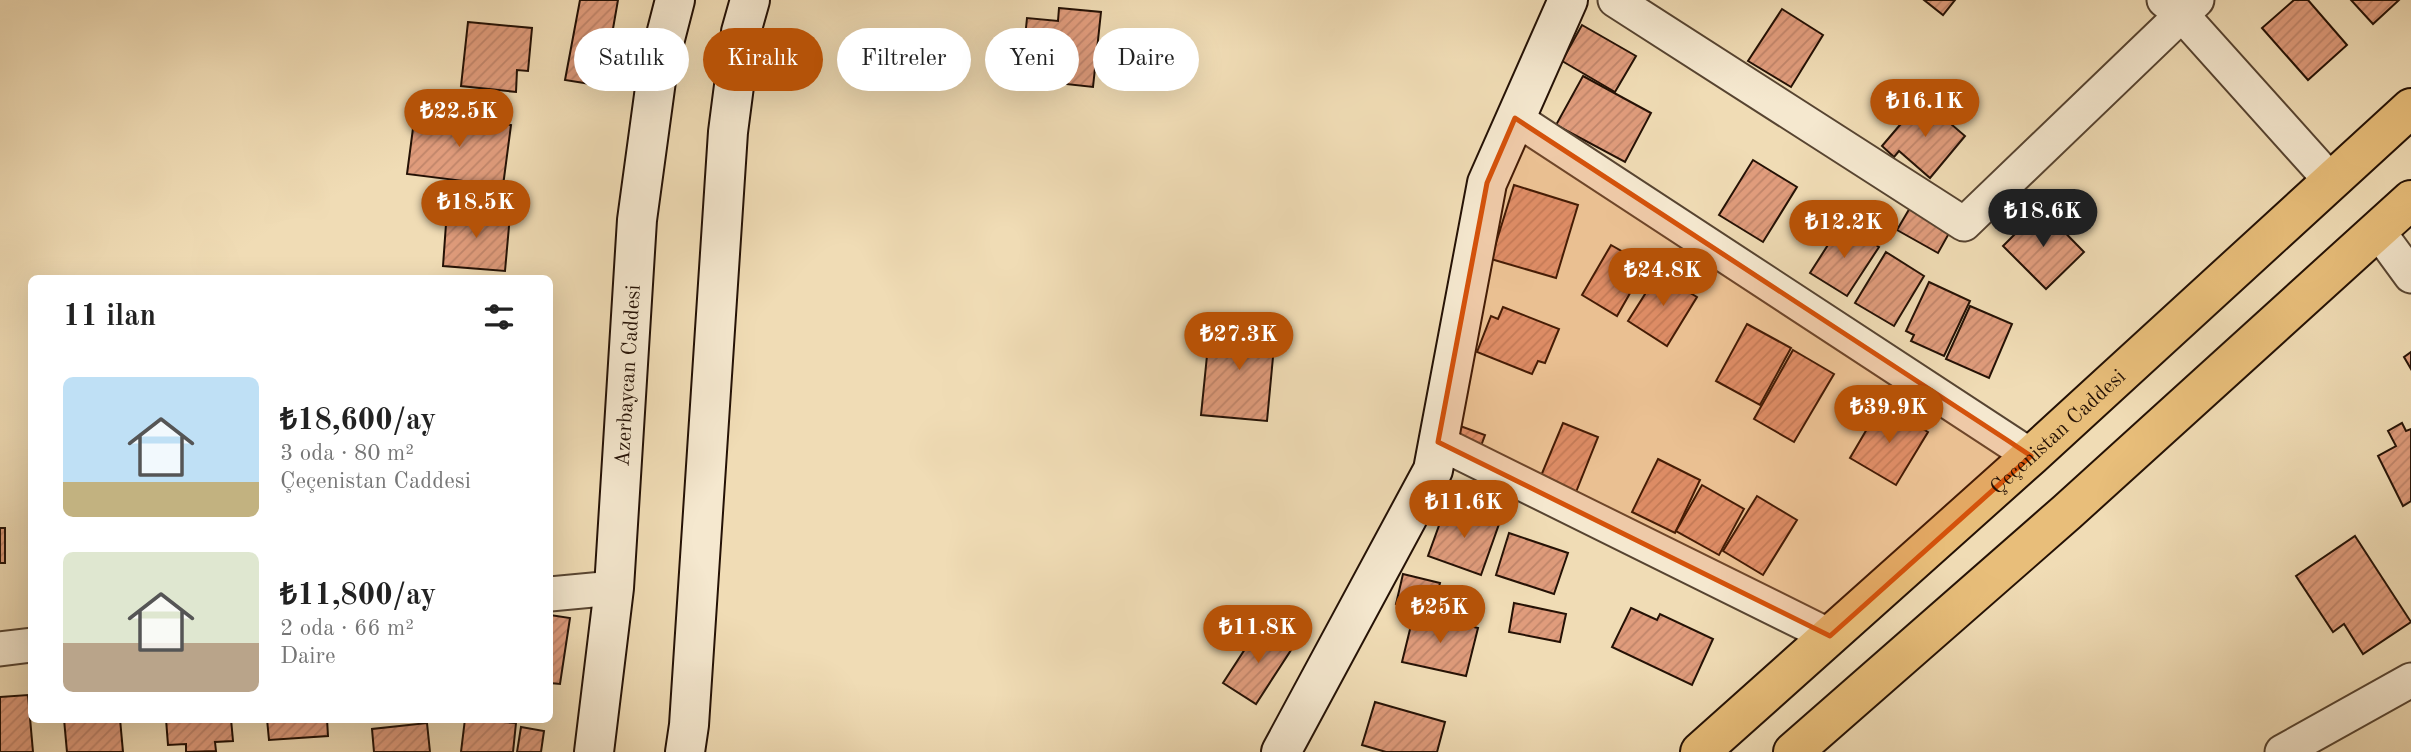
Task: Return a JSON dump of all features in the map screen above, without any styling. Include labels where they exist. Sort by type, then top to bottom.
[{"type":"main road","name":"Azerbaycan Caddesi","points":[[594,752],[614,588],[637,220],[659,66],[676,0]]},
{"type":"main road","points":[[685,752],[691,698],[727,132],[741,32],[750,0]]},
{"type":"main road","points":[[1281,752],[1433,470],[1487,183],[1568,0]]},
{"type":"main road","name":"Çeçenistan Caddesi","points":[[1700,752],[2031,456],[2411,108]]},
{"type":"main road","points":[[1793,752],[2067,512],[2411,200]]},
{"type":"street","points":[[1615,0],[1964,224],[2181,5],[2332,182]]},
{"type":"street","points":[[1516,118],[2031,456]]},
{"type":"street","points":[[2378,231],[2411,276]]},
{"type":"street","points":[[1438,442],[1830,636]]},
{"type":"street","points":[[553,594],[614,588]]},
{"type":"street","points":[[0,649],[28,646]]},
{"type":"street","points":[[2282,752],[2411,680]]},
{"type":"highlighted area","points":[[1515,118],[2007,440],[2031,456],[1830,636],[1438,442],[1487,183]]},
{"type":"building","points":[[580,0],[618,0],[613,28],[575,28]]},
{"type":"building","points":[[1924,0],[1955,0],[1943,15]]},
{"type":"building","points":[[2294,0],[2308,0],[2347,45],[2308,80],[2262,28]]},
{"type":"building","points":[[2351,0],[2399,0],[2373,24]]},
{"type":"building","points":[[1059,8],[1101,12],[1099,28],[1093,28],[1093,87],[1079,85],[1079,28],[1026,28],[1027,18],[1058,21]]},
{"type":"building","points":[[1782,9],[1823,35],[1791,87],[1748,61]]},
{"type":"building","points":[[468,22],[532,28],[528,71],[517,70],[516,92],[461,86]]},
{"type":"building","points":[[1582,25],[1636,56],[1615,92],[1562,61]]},
{"type":"building","points":[[574,32],[574,81],[565,80]]},
{"type":"building","points":[[1583,76],[1651,113],[1625,162],[1556,125]]},
{"type":"building","points":[[1922,99],[1965,136],[1930,178],[1899,151],[1894,157],[1882,146]]},
{"type":"building","points":[[415,113],[511,125],[503,186],[407,174]]},
{"type":"building","points":[[1753,160],[1797,187],[1763,242],[1719,215]]},
{"type":"building","points":[[1514,185],[1578,205],[1556,278],[1491,259]]},
{"type":"building","points":[[1911,206],[1952,228],[1938,253],[1897,230]]},
{"type":"building","points":[[2041,208],[2084,252],[2046,289],[2003,246]]},
{"type":"building","points":[[447,210],[510,215],[505,271],[443,266]]},
{"type":"building","points":[[1842,223],[1879,247],[1847,296],[1810,273]]},
{"type":"building","points":[[1611,245],[1646,265],[1617,316],[1582,295]]},
{"type":"building","points":[[1886,252],[1924,276],[1894,326],[1855,303]]},
{"type":"building","points":[[1661,269],[1684,284],[1682,288],[1697,297],[1667,346],[1628,321]]},
{"type":"building","points":[[1929,282],[1970,301],[1944,356],[1911,341],[1914,335],[1906,331]]},
{"type":"building","points":[[1970,306],[2012,324],[1989,378],[1946,359]]},
{"type":"building","points":[[1503,307],[1559,329],[1545,363],[1538,361],[1532,374],[1477,352],[1491,316],[1498,319]]},
{"type":"building","points":[[1243,322],[1276,325],[1267,421],[1201,415],[1210,326],[1242,329]]},
{"type":"building","points":[[1747,324],[1791,348],[1760,405],[1716,381]]},
{"type":"building","points":[[1793,350],[1834,374],[1794,442],[1754,419]]},
{"type":"building","points":[[2411,352],[2411,369],[2404,357]]},
{"type":"building","points":[[1881,405],[1928,432],[1896,485],[1850,458]]},
{"type":"building","points":[[1452,423],[1485,435],[1478,454],[1445,442]]},
{"type":"building","points":[[1563,423],[1598,437],[1574,497],[1538,483]]},
{"type":"building","points":[[2402,423],[2406,431],[2411,429],[2411,501],[2403,506],[2378,456],[2396,446],[2388,431]]},
{"type":"building","points":[[1658,459],[1700,480],[1675,533],[1632,512]]},
{"type":"building","points":[[1702,485],[1744,509],[1719,555],[1676,531]]},
{"type":"building","points":[[1757,496],[1797,520],[1763,575],[1723,551]]},
{"type":"building","points":[[1455,508],[1499,524],[1481,575],[1428,556],[1445,509],[1454,512]]},
{"type":"building","points":[[0,528],[5,528],[5,563],[0,563]]},
{"type":"building","points":[[1509,533],[1568,553],[1554,594],[1496,575]]},
{"type":"building","points":[[2355,536],[2411,622],[2363,654],[2344,624],[2333,632],[2296,576]]},
{"type":"building","points":[[1403,574],[1440,583],[1437,594],[1466,601],[1461,620],[1396,604]]},
{"type":"building","points":[[1514,603],[1566,614],[1560,642],[1509,632]]},
{"type":"building","points":[[1631,608],[1657,620],[1660,614],[1713,639],[1692,685],[1612,647]]},
{"type":"building","points":[[1414,613],[1478,628],[1466,676],[1402,662]]},
{"type":"building","points":[[553,615],[570,618],[560,684],[553,683]]},
{"type":"building","points":[[1260,626],[1293,647],[1256,704],[1223,683]]},
{"type":"building","points":[[28,695],[28,723],[30,723],[33,752],[0,752],[0,697]]},
{"type":"building","points":[[1375,702],[1445,722],[1437,752],[1386,752],[1362,745]]},
{"type":"building","points":[[64,723],[120,723],[123,752],[67,752]]},
{"type":"building","points":[[166,723],[231,723],[233,741],[215,742],[216,751],[186,752],[186,744],[168,745]]},
{"type":"building","points":[[267,723],[327,723],[328,736],[269,740]]},
{"type":"building","points":[[427,723],[430,752],[374,752],[372,729]]},
{"type":"building","points":[[465,723],[516,723],[513,752],[461,752]]},
{"type":"building","points":[[521,727],[544,731],[541,752],[517,752]]}]
